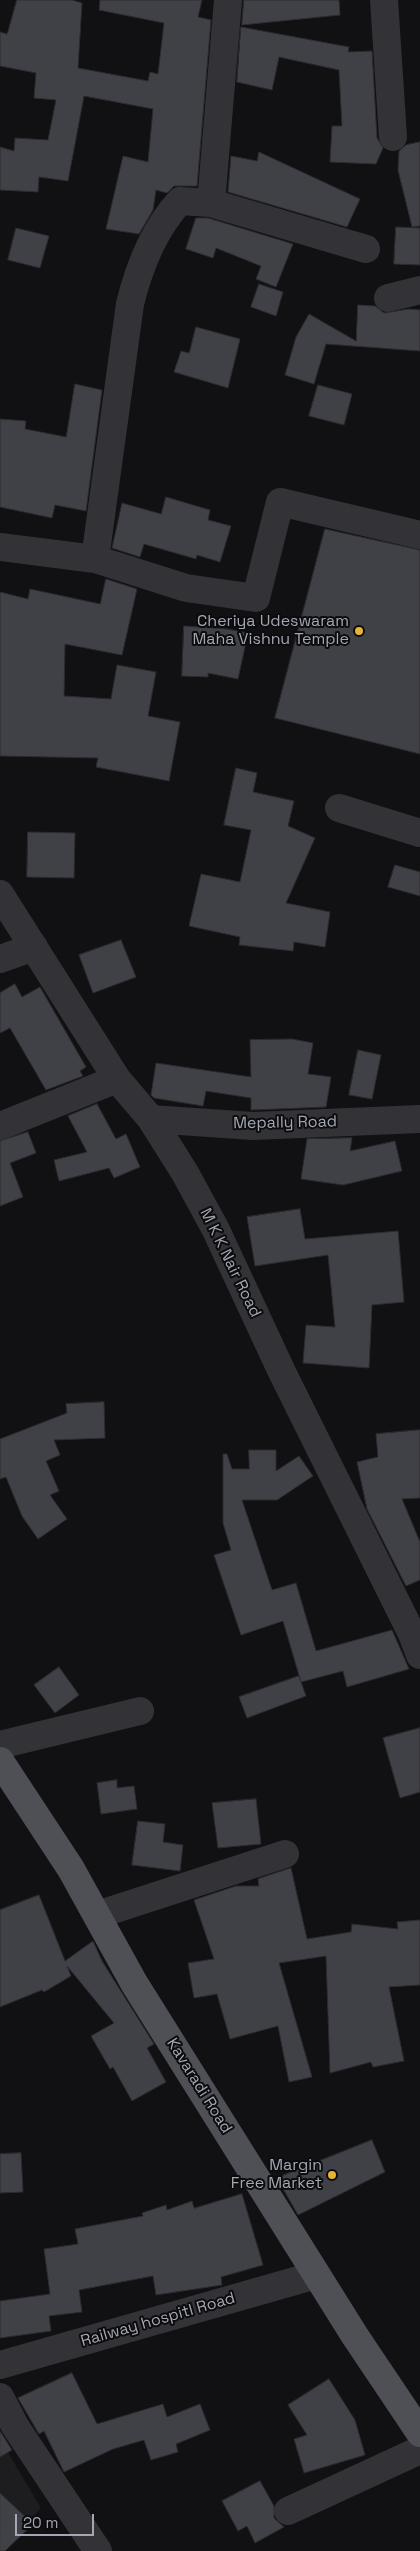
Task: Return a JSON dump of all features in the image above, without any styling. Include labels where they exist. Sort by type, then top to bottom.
[{"type":"main road","name":"Kavaradi Road","points":[[0,1761],[71,1869],[134,1983],[316,2275],[420,2433]]},
{"type":"street","points":[[211,203],[228,0]]},
{"type":"street","points":[[384,0],[393,137]]},
{"type":"street","points":[[94,559],[125,340],[138,271],[169,213],[180,202],[211,203],[366,249]]},
{"type":"street","points":[[388,298],[420,290]]},
{"type":"street","points":[[0,547],[94,559],[186,588],[256,598],[280,502],[420,535]]},
{"type":"street","points":[[339,808],[420,833]]},
{"type":"street","name":"M K K Nair Road","points":[[0,894],[117,1079],[151,1119],[185,1173],[216,1230],[281,1370],[417,1640]]},
{"type":"street","points":[[0,959],[34,947]]},
{"type":"street","points":[[0,1126],[117,1079]]},
{"type":"street","name":"Mepally Road","points":[[151,1119],[252,1126],[420,1119]]},
{"type":"street","points":[[0,1745],[140,1711]]},
{"type":"street","points":[[97,1915],[284,1854]]},
{"type":"street","name":"Railway hospitl Road","points":[[0,2365],[316,2275]]},
{"type":"street","points":[[0,2397],[15,2426],[98,2551]]},
{"type":"street","points":[[288,2511],[420,2450]]},
{"type":"shaded area","points":[[0,2439],[41,2508],[3,2551],[0,2551]]},
{"type":"building","points":[[17,0],[72,0],[82,3],[78,68],[148,81],[150,72],[158,74],[164,23],[99,10],[100,0],[202,0],[198,17],[211,20],[197,186],[174,186],[167,193],[156,190],[153,210],[139,234],[106,229],[123,156],[148,162],[153,109],[84,96],[68,181],[39,177],[38,192],[0,190],[0,147],[14,151],[15,138],[48,140],[56,100],[34,98],[36,73],[0,66],[0,32],[7,34]]},
{"type":"building","points":[[244,0],[339,0],[340,15],[242,25]]},
{"type":"building","points":[[241,27],[349,47],[348,52],[372,51],[377,138],[383,148],[376,164],[330,162],[332,126],[342,126],[339,70],[279,57],[272,90],[237,82]]},
{"type":"building","points":[[420,142],[420,226],[412,227],[398,170],[399,151],[406,145]]},
{"type":"building","points":[[259,152],[360,199],[347,227],[228,192],[231,156],[257,161]]},
{"type":"building","points":[[196,218],[208,218],[293,244],[276,287],[256,279],[261,266],[216,248],[213,258],[186,249]]},
{"type":"building","points":[[396,227],[420,228],[420,265],[394,264]]},
{"type":"building","points":[[16,228],[49,236],[40,268],[8,260]]},
{"type":"building","points":[[259,284],[283,292],[276,316],[251,307]]},
{"type":"building","points":[[358,305],[375,306],[384,313],[409,309],[420,310],[420,351],[326,344],[314,384],[285,375],[296,337],[309,314],[356,341]]},
{"type":"building","points":[[196,327],[240,339],[228,388],[174,372],[181,351],[189,353]]},
{"type":"building","points":[[75,384],[102,390],[86,511],[55,505],[52,518],[0,507],[0,419],[26,421],[25,429],[66,437]]},
{"type":"building","points":[[318,385],[352,394],[344,425],[309,416]]},
{"type":"building","points":[[166,497],[210,510],[208,520],[231,526],[220,562],[197,555],[196,559],[144,544],[140,557],[112,548],[122,503],[161,514]]},
{"type":"building","name":"Cheriya Udeswaram Maha Vishnu Temple","points":[[325,529],[420,550],[420,754],[275,718]]},
{"type":"building","points":[[106,579],[137,589],[122,655],[65,644],[64,696],[111,699],[117,665],[156,672],[148,716],[180,722],[169,781],[96,767],[98,758],[0,756],[0,592],[28,599],[30,589],[100,604]]},
{"type":"building","points":[[184,626],[227,629],[248,633],[238,679],[208,673],[208,677],[182,676]]},
{"type":"building","points":[[236,768],[257,773],[253,792],[294,801],[288,826],[315,838],[286,903],[330,912],[325,947],[294,942],[293,951],[239,945],[240,937],[189,926],[201,874],[240,882],[251,830],[224,825]]},
{"type":"building","points":[[28,832],[75,833],[74,878],[27,877]]},
{"type":"building","points":[[395,865],[420,872],[420,896],[388,887]]},
{"type":"building","points":[[121,940],[136,977],[93,993],[79,955]]},
{"type":"building","points":[[15,984],[22,997],[40,987],[86,1067],[80,1071],[83,1076],[46,1090],[10,1028],[0,1033],[0,993]]},
{"type":"building","points":[[292,1039],[313,1043],[308,1074],[331,1077],[326,1107],[251,1110],[251,1098],[206,1091],[203,1106],[154,1098],[151,1095],[156,1063],[251,1077],[250,1040]]},
{"type":"building","points":[[358,1050],[381,1055],[372,1099],[349,1095]]},
{"type":"building","points":[[97,1104],[116,1139],[126,1134],[140,1167],[114,1178],[109,1168],[59,1181],[54,1160],[87,1152],[68,1116]]},
{"type":"building","points":[[28,1132],[36,1153],[10,1163],[23,1197],[0,1206],[0,1141]]},
{"type":"building","points":[[352,1138],[350,1151],[395,1141],[402,1171],[343,1185],[301,1179],[307,1139]]},
{"type":"building","points":[[300,1209],[305,1239],[398,1231],[404,1302],[372,1305],[369,1368],[303,1363],[306,1325],[335,1327],[328,1255],[255,1266],[247,1217]]},
{"type":"building","points":[[104,1402],[105,1438],[54,1440],[60,1455],[46,1461],[59,1491],[50,1495],[67,1519],[38,1539],[22,1516],[6,1477],[0,1479],[0,1439],[67,1413],[66,1404]]},
{"type":"building","points":[[420,1430],[420,1498],[402,1499],[420,1542],[420,1580],[406,1586],[367,1509],[357,1462],[378,1457],[376,1434]]},
{"type":"building","points":[[249,1450],[276,1450],[276,1471],[299,1456],[313,1476],[277,1500],[242,1500],[272,1590],[296,1583],[316,1651],[392,1630],[409,1669],[347,1687],[343,1671],[301,1682],[283,1621],[241,1635],[214,1555],[231,1550],[223,1523],[223,1454],[227,1454],[232,1469],[249,1469]]},
{"type":"building","points":[[59,1667],[79,1695],[55,1713],[34,1685]]},
{"type":"building","points":[[299,1676],[306,1696],[247,1718],[239,1697]]},
{"type":"building","points":[[420,1728],[420,1792],[400,1798],[383,1738]]},
{"type":"building","points":[[117,1780],[117,1788],[134,1786],[137,1809],[101,1814],[97,1783]]},
{"type":"building","points":[[256,1799],[261,1844],[218,1848],[212,1803]]},
{"type":"building","points":[[138,1821],[165,1824],[163,1842],[183,1845],[180,1871],[132,1865]]},
{"type":"building","points":[[291,1868],[307,1939],[351,1932],[352,1924],[398,1929],[397,1922],[420,1920],[420,1985],[389,1987],[404,2061],[373,2067],[371,2062],[330,2073],[326,1956],[279,1963],[312,2077],[289,2082],[278,2026],[230,2039],[217,1994],[194,1998],[188,1963],[214,1959],[194,1900],[236,1886],[259,1886],[258,1879]]},
{"type":"building","points":[[39,1895],[65,1961],[93,1941],[102,1961],[154,2044],[147,2048],[166,2082],[132,2101],[113,2067],[110,2069],[91,2036],[114,2023],[67,1966],[71,1976],[44,1992],[42,1990],[0,2007],[0,1910]]},
{"type":"building","name":"Margin Free Market","points":[[372,2140],[385,2172],[298,2215],[277,2178]]},
{"type":"building","points":[[21,2153],[23,2192],[0,2193],[0,2154]]},
{"type":"building","points":[[242,2194],[263,2265],[221,2277],[222,2285],[156,2295],[153,2276],[79,2290],[82,2312],[49,2316],[51,2331],[0,2338],[0,2301],[50,2294],[44,2249],[78,2244],[75,2229],[143,2216],[142,2213],[166,2205],[167,2210],[192,2201],[194,2208]]},
{"type":"building","points":[[72,2373],[97,2424],[163,2404],[167,2417],[200,2404],[210,2430],[176,2444],[178,2452],[151,2460],[144,2440],[113,2449],[64,2472],[44,2431],[39,2434],[18,2398]]},
{"type":"building","points":[[329,2379],[355,2420],[365,2455],[304,2473],[294,2439],[307,2435],[288,2405]]},
{"type":"building","points":[[0,2431],[12,2450],[0,2457]]},
{"type":"building","points":[[260,2481],[274,2506],[274,2518],[284,2527],[255,2543],[247,2526],[238,2531],[222,2501]]},
{"type":"building","points":[[0,2493],[33,2524],[5,2551],[0,2551]]},
{"type":"place","name":"Cheriya Udeswaram Maha Vishnu Temple","points":[[359,631]]},
{"type":"place","name":"Margin Free Market","points":[[332,2175]]}]
